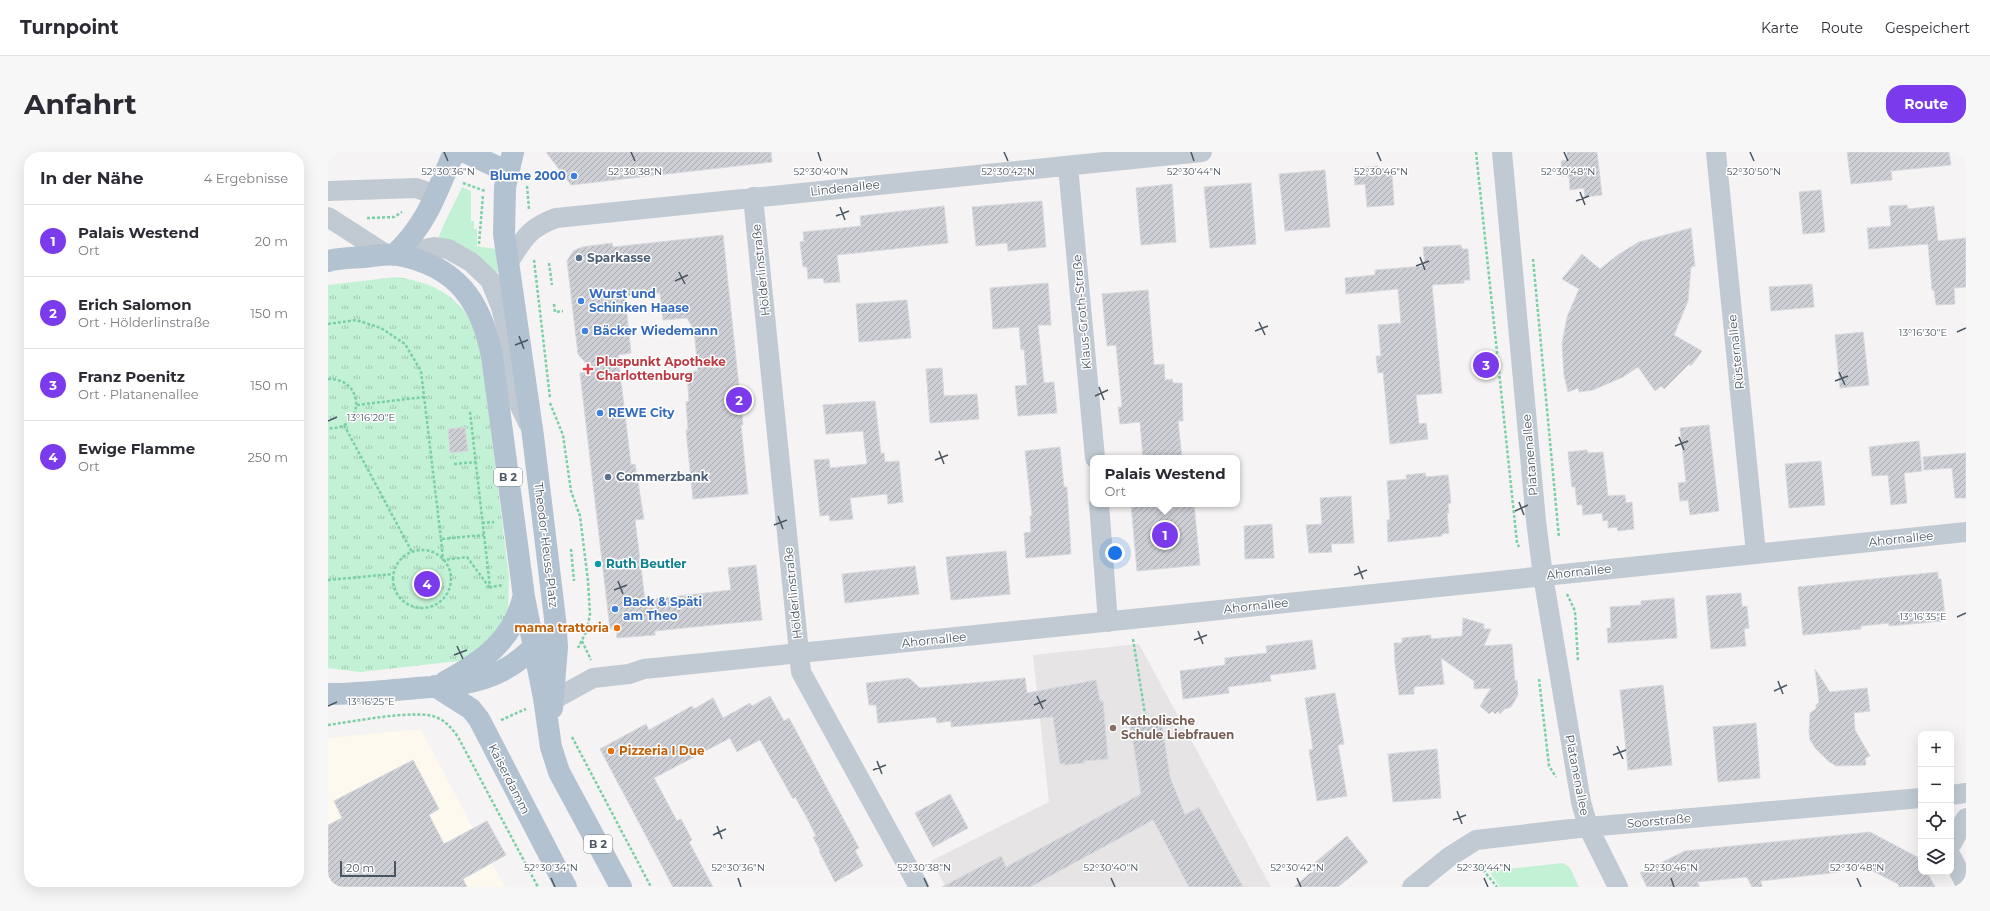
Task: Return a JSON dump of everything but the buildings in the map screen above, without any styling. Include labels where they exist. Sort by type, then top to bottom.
[{"type":"main road","points":[[393,255],[411,239],[424,220],[454,152]]},
{"type":"main road","points":[[465,152],[510,162]]},
{"type":"main road","name":"Theodor-Heuss-Platz","points":[[328,694],[351,694],[464,684],[487,678],[519,661],[534,648],[555,619],[533,436],[504,234],[504,213],[510,162]]},
{"type":"main road","name":"Theodor-Heuss-Platz","points":[[331,258],[393,255],[439,269],[455,280],[466,292],[488,332],[517,591],[515,622],[498,646],[478,662],[436,686]]},
{"type":"main road","name":"Theodor-Heuss-Platz","points":[[517,591],[534,648]]},
{"type":"main road","points":[[549,727],[553,700],[556,647],[555,619]]},
{"type":"main road","name":"B 2","points":[[534,648],[549,727],[551,747],[559,772],[620,887]]},
{"type":"main road","name":"Kaiserdamm","points":[[436,686],[471,709],[478,719],[566,887]]},
{"type":"street","name":"Lindenallee","points":[[508,263],[528,234],[540,224],[556,218],[1068,166],[1175,153],[1202,152]]},
{"type":"street","name":"Platanenallee","points":[[1502,152],[1535,513],[1543,576],[1579,791],[1588,827],[1618,887]]},
{"type":"street","name":"Rüsternallee","points":[[1716,152],[1756,553]]},
{"type":"street","name":"Klaus-Groth-Straße","points":[[1068,166],[1095,455]]},
{"type":"street","points":[[328,191],[416,188],[436,195]]},
{"type":"street","name":"Hölderlinstraße","points":[[753,198],[802,672],[920,887]]},
{"type":"street","points":[[328,217],[393,255]]},
{"type":"street","name":"Theodor-Heuss-Platz","points":[[393,255],[434,247],[448,249],[472,262],[490,280],[501,306],[510,344],[516,398],[533,436]]},
{"type":"street","points":[[1098,507],[1108,622]]},
{"type":"street","name":"Ahornallee","points":[[553,700],[593,678],[630,674],[644,669],[1966,532]]},
{"type":"street","points":[[1954,795],[1966,793]]},
{"type":"street","name":"Soorstraße","points":[[1412,887],[1449,857],[1476,840],[1588,827],[1918,799]]},
{"type":"street","points":[[1954,840],[1966,818]]},
{"type":"street","points":[[1954,862],[1966,885]]},
{"type":"path","points":[[1476,152],[1517,543],[1520,550]]},
{"type":"path","points":[[463,183],[490,193]]},
{"type":"path","points":[[479,247],[483,191],[485,186]]},
{"type":"path","points":[[1533,254],[1560,529],[1559,541]]},
{"type":"path","points":[[534,258],[550,404],[563,435],[571,491],[580,516],[588,581],[590,614],[587,630],[575,654]]},
{"type":"path","points":[[549,263],[552,285]]},
{"type":"path","points":[[554,304],[555,312],[563,311]]},
{"type":"path","points":[[328,324],[356,320],[381,328],[405,344],[422,371],[443,560],[450,573],[449,587],[445,596],[430,607],[420,608],[411,606],[397,593],[393,584],[393,574],[400,561],[412,552],[429,551],[443,560],[467,558],[490,587],[517,591]]},
{"type":"path","points":[[328,379],[335,379],[348,385],[353,391],[356,405],[353,416],[344,425],[338,428],[328,428]]},
{"type":"path","points":[[356,405],[424,397]]},
{"type":"path","points":[[470,412],[490,587]]},
{"type":"path","points":[[344,425],[412,552]]},
{"type":"path","points":[[454,464],[476,462]]},
{"type":"path","points":[[482,523],[494,522],[495,525]]},
{"type":"path","points":[[441,539],[484,535]]},
{"type":"path","points":[[571,549],[574,581]]},
{"type":"path","points":[[328,580],[393,574]]},
{"type":"path","points":[[1133,639],[1146,720]]},
{"type":"path","points":[[582,641],[593,664]]},
{"type":"path","points":[[498,721],[526,710]]},
{"type":"path","points":[[328,725],[414,714],[437,717],[445,722],[458,737],[538,887]]},
{"type":"path","points":[[570,734],[651,887]]},
{"type":"path","points":[[1480,866],[1497,887]]},
{"type":"shaded area","name":"Katholische Schule Liebfrauen","points":[[1139,644],[1271,887],[946,887],[931,861],[1049,802],[1033,655]]},
{"type":"shaded area","points":[[421,729],[473,828],[487,821],[506,855],[492,863],[505,887],[328,887],[328,738]]},
{"type":"green space","points":[[462,187],[471,191],[471,221],[474,221],[474,229],[477,229],[477,246],[496,249],[498,271],[496,273],[439,238]]},
{"type":"green space","points":[[396,277],[429,285],[448,296],[464,311],[476,332],[481,351],[509,577],[508,611],[502,626],[471,657],[459,661],[360,672],[328,668],[328,285]]},
{"type":"green space","points":[[1563,863],[1570,868],[1579,887],[1500,887],[1489,871]]},
{"type":"place","name":"Blume 2000","points":[[574,176]]},
{"type":"place","name":"Sparkasse","points":[[579,258]]},
{"type":"place","name":"Wurst und Schinken Haase","points":[[581,301]]},
{"type":"place","name":"Bäcker Wiedemann","points":[[585,331]]},
{"type":"place","name":"Franz Poenitz","points":[[1486,365]]},
{"type":"place","name":"Pluspunkt Apotheke Charlottenburg","points":[[588,369]]},
{"type":"place","name":"Erich Salomon","points":[[739,400]]},
{"type":"place","name":"REWE City","points":[[600,413]]},
{"type":"place","name":"Commerzbank","points":[[608,477]]},
{"type":"place","name":"Palais Westend","points":[[1165,535]]},
{"type":"place","name":"Ruth Beutler","points":[[598,564]]},
{"type":"place","name":"Ewige Flamme","points":[[427,584]]},
{"type":"place","name":"Back & Späti am Theo","points":[[615,609]]},
{"type":"place","name":"mama trattoria","points":[[617,628]]},
{"type":"place","name":"Katholische Schule Liebfrauen","points":[[1113,728]]},
{"type":"place","name":"Pizzeria I Due","points":[[611,751]]}]
